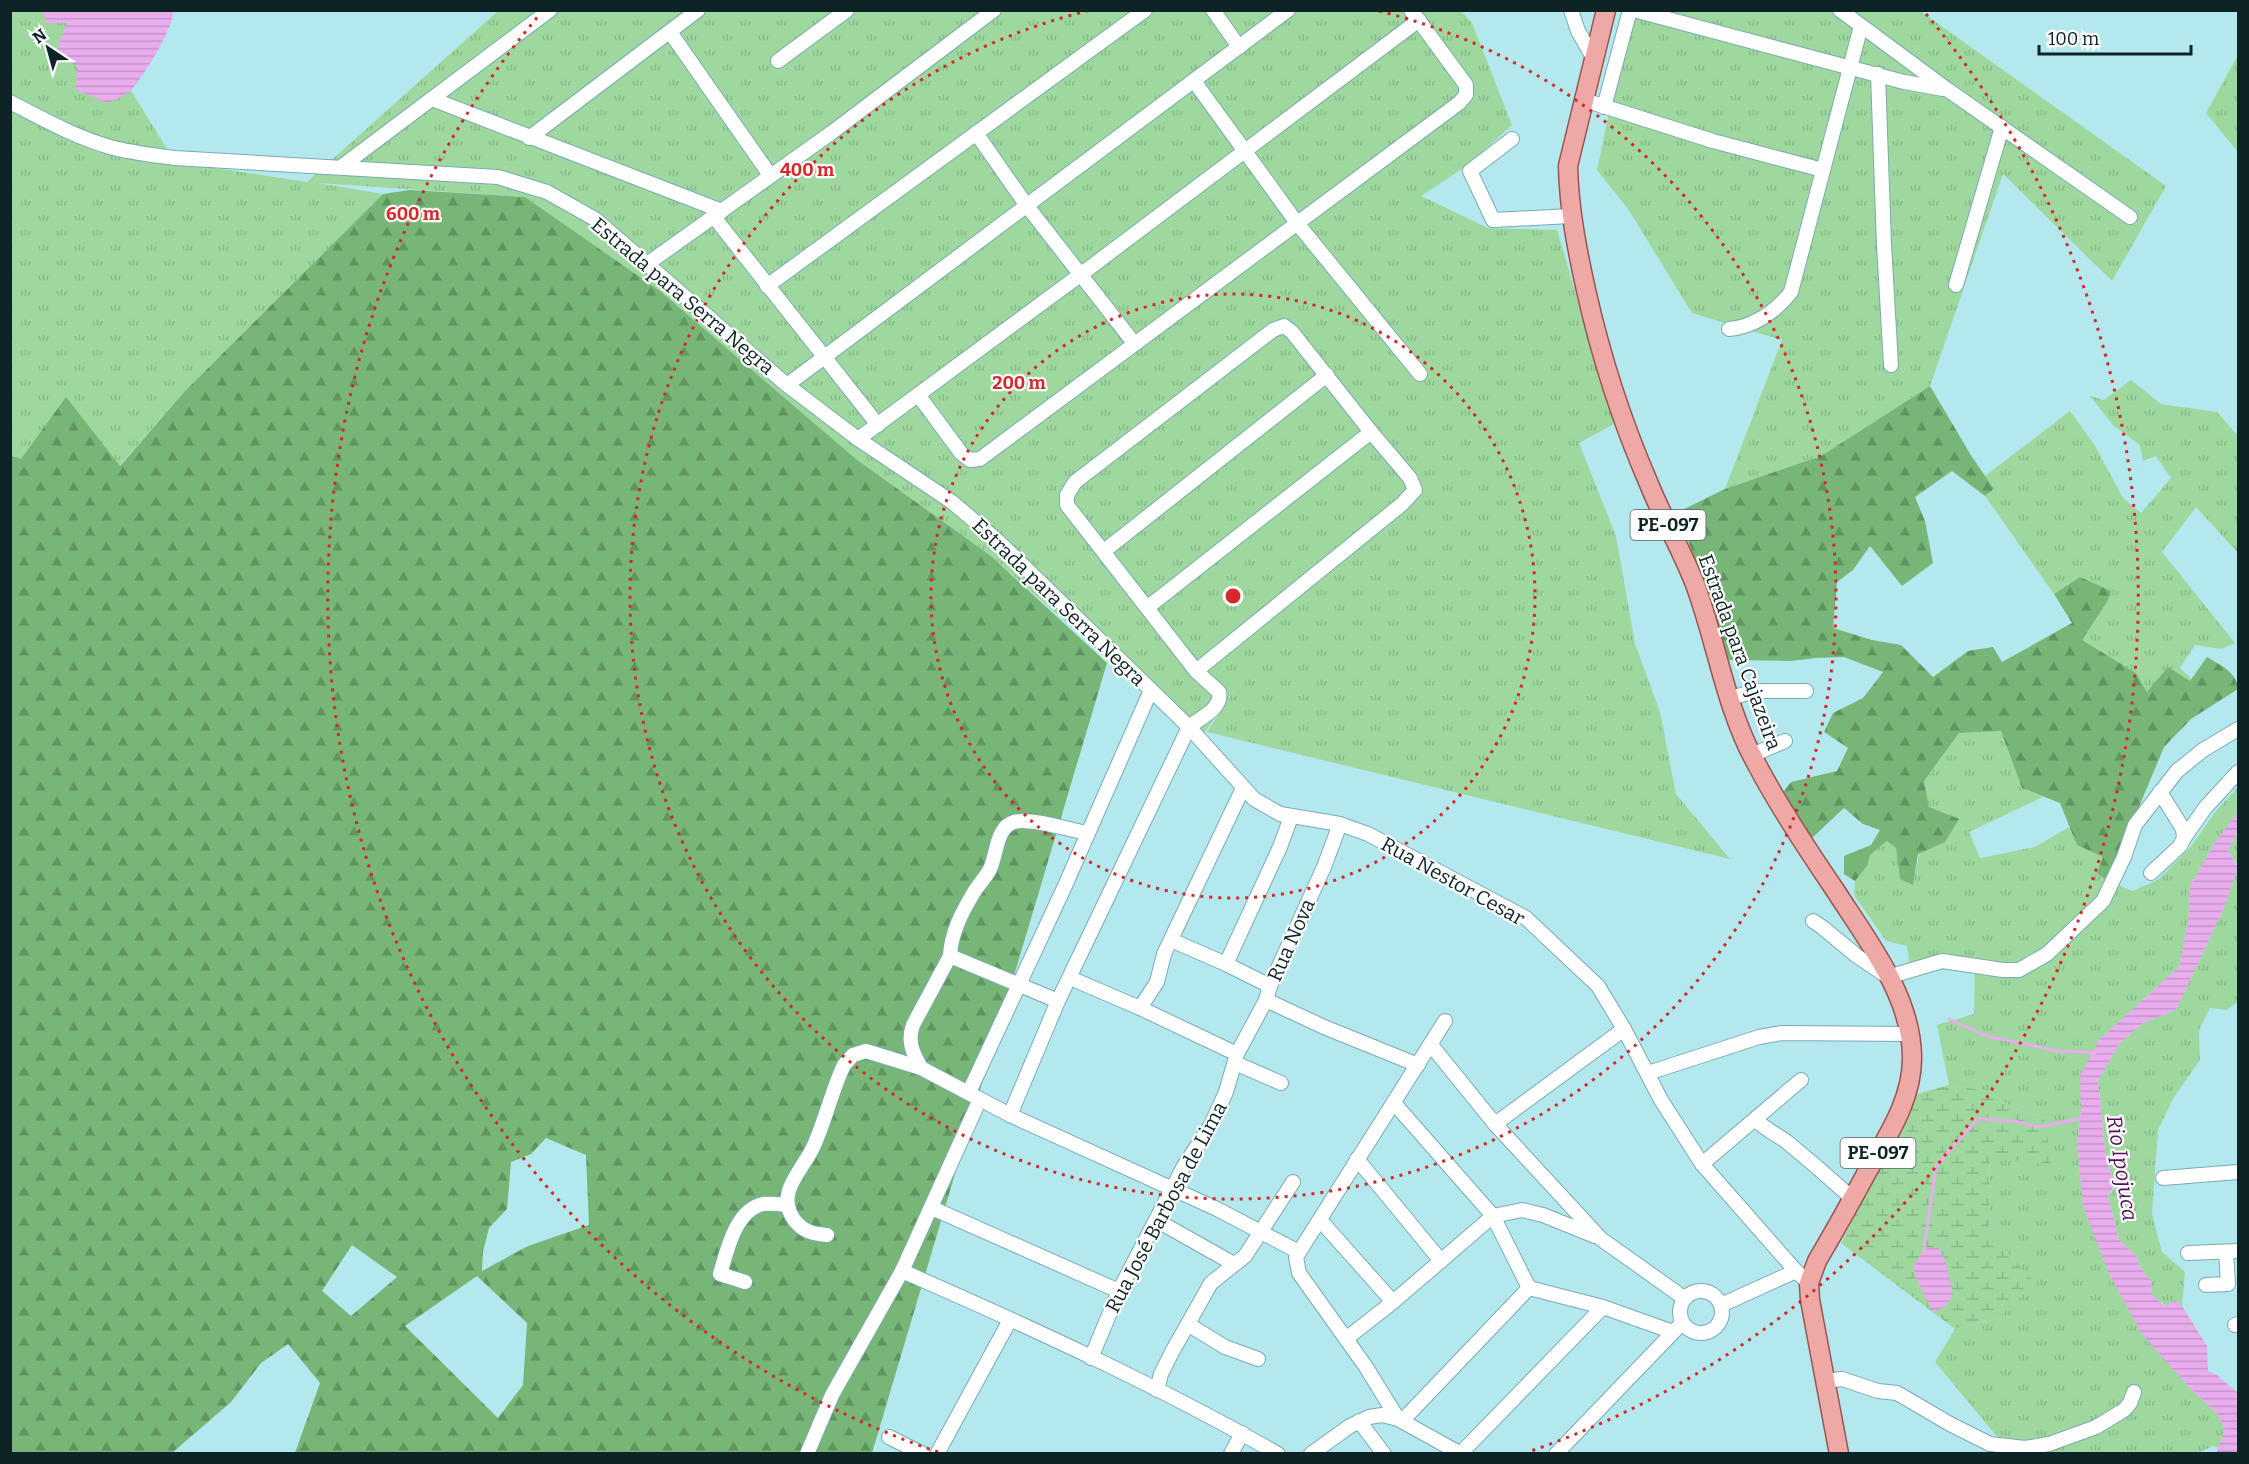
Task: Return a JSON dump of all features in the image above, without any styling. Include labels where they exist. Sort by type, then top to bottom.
[{"type":"main road","name":"Estrada para Cajazeira","points":[[1605,15],[1568,166],[1571,216],[1593,320],[1616,397],[1630,441],[1691,575],[1730,698],[1752,755],[1788,818],[1860,929],[1888,977],[1903,1008],[1910,1034]]},
{"type":"main road","name":"PE-097","points":[[1839,1454],[1810,1300],[1803,1277],[1817,1261],[1893,1127],[1910,1079],[1912,1058],[1910,1034]]},
{"type":"street","points":[[341,167],[550,10]]},
{"type":"street","points":[[529,138],[698,10]]},
{"type":"street","points":[[778,61],[847,10]]},
{"type":"street","points":[[647,264],[831,133],[994,10]]},
{"type":"street","points":[[767,286],[1145,10]]},
{"type":"street","points":[[1213,10],[1239,47]]},
{"type":"street","points":[[787,385],[1288,10]]},
{"type":"street","points":[[1570,10],[1578,31],[1594,59]]},
{"type":"street","points":[[1605,15],[1631,10],[1904,82],[1948,90]]},
{"type":"street","points":[[1604,107],[1631,10]]},
{"type":"street","points":[[1840,10],[1948,90],[2130,217]]},
{"type":"street","points":[[858,439],[1245,152],[1415,15],[1466,85],[1466,95],[1459,103],[986,455],[975,461],[961,453],[919,396]]},
{"type":"street","points":[[1729,329],[1741,328],[1771,313],[1791,292],[1861,26]]},
{"type":"street","points":[[670,32],[770,175]]},
{"type":"street","points":[[1878,74],[1891,365]]},
{"type":"street","points":[[1194,81],[1296,223],[1420,374]]},
{"type":"street","points":[[432,99],[718,214],[767,286],[878,425]]},
{"type":"street","points":[[1584,100],[1713,141],[1822,170]]},
{"type":"street","name":"Estrada para Serra Negra","points":[[10,102],[66,131],[110,147],[132,151],[175,158],[498,177],[548,192],[595,219],[787,385],[858,439],[952,502],[998,541],[1151,690]]},
{"type":"street","points":[[1956,285],[2002,127]]},
{"type":"street","points":[[976,133],[1028,206],[1134,343]]},
{"type":"street","points":[[1512,140],[1470,171],[1493,220],[1571,216]]},
{"type":"street","points":[[1010,1115],[1058,1001],[1190,727],[1217,706],[1220,697],[1219,692],[1196,670],[1067,505],[1067,495],[1076,482],[1279,327],[1288,328],[1410,478],[1415,490],[1412,495],[1196,670]]},
{"type":"street","points":[[1104,551],[1328,375]]},
{"type":"street","points":[[1148,607],[1371,432]]},
{"type":"street","points":[[807,1454],[832,1395],[903,1271],[932,1208],[974,1096],[1020,984],[1151,690]]},
{"type":"street","name":"Rua Nestor Cesar","points":[[1151,690],[1190,727],[1243,788],[1265,807],[1291,816],[1340,824],[1368,834],[1526,918],[1598,986],[1648,1073],[1660,1100],[1702,1164],[1803,1277]]},
{"type":"street","points":[[1730,698],[1756,691],[1806,691]]},
{"type":"street","points":[[1813,921],[1888,977],[1942,961],[2003,970],[2019,970],[2033,964],[2075,929],[2103,901],[2124,857],[2135,825],[2160,792],[2183,766],[2238,729]]},
{"type":"street","points":[[1752,755],[1785,741]]},
{"type":"street","points":[[2151,873],[2180,846],[2205,808],[2238,772]]},
{"type":"street","points":[[1140,1008],[1157,982],[1164,954],[1243,788]]},
{"type":"street","points":[[2160,792],[2183,829],[2184,838]]},
{"type":"street","points":[[1226,964],[1276,857],[1291,816]]},
{"type":"street","points":[[921,1068],[911,1049],[910,1033],[950,956],[950,944],[954,930],[989,871],[1001,835],[1010,823],[1028,821],[1087,833]]},
{"type":"street","name":"Rua Nova","points":[[1236,1059],[1324,867],[1340,824]]},
{"type":"street","points":[[1171,940],[1226,964],[1324,1027],[1418,1065]]},
{"type":"street","points":[[950,956],[1058,1001]]},
{"type":"street","points":[[1070,978],[1140,1008],[1281,1083]]},
{"type":"street","points":[[1400,1420],[1347,1338],[1299,1274],[1296,1263],[1299,1252],[1445,1021]]},
{"type":"street","points":[[1495,1124],[1624,1029]]},
{"type":"street","points":[[1648,1073],[1759,1037],[1782,1033],[1910,1034]]},
{"type":"street","points":[[1431,1045],[1495,1124],[1601,1239],[1684,1298]]},
{"type":"street","points":[[827,1235],[802,1229],[793,1218],[787,1205],[788,1190],[813,1148],[841,1071],[848,1060],[858,1052],[866,1051],[921,1068],[1010,1115],[1173,1188],[1299,1252]]},
{"type":"street","name":"Rua José Barbosa de Lima","points":[[1091,1358],[1119,1291],[1184,1166],[1211,1125],[1226,1092],[1236,1059]]},
{"type":"street","points":[[1702,1164],[1802,1080]]},
{"type":"street","points":[[1394,1102],[1493,1216],[1529,1288],[1678,1327],[1693,1332],[1706,1332],[1718,1325],[1721,1318],[1721,1305],[1713,1294],[1707,1291],[1695,1291],[1684,1298],[1679,1311],[1678,1327],[1556,1454]]},
{"type":"street","points":[[1756,1120],[1767,1131],[1776,1133],[1853,1199]]},
{"type":"street","points":[[1357,1159],[1441,1261]]},
{"type":"street","points":[[2163,1178],[2238,1172]]},
{"type":"street","points":[[1157,1390],[1166,1364],[1211,1284],[1245,1256],[1293,1182]]},
{"type":"street","points":[[745,1282],[720,1274],[728,1247],[741,1218],[753,1208],[763,1204],[787,1205]]},
{"type":"street","points":[[932,1208],[1119,1291]]},
{"type":"street","points":[[1347,1338],[1393,1302],[1493,1216],[1522,1210],[1543,1215],[1601,1239]]},
{"type":"street","points":[[1156,1220],[1233,1264]]},
{"type":"street","points":[[1320,1220],[1393,1302]]},
{"type":"street","points":[[1208,1251],[1215,1264],[1216,1278]]},
{"type":"street","points":[[2188,1253],[2232,1251],[2228,1284],[2206,1285]]},
{"type":"street","points":[[903,1271],[1157,1390],[1278,1454]]},
{"type":"street","points":[[1721,1305],[1803,1277]]},
{"type":"street","points":[[1400,1420],[1529,1288]]},
{"type":"street","points":[[1311,1454],[1359,1421],[1382,1414],[1400,1420],[1461,1454],[1603,1307]]},
{"type":"street","points":[[937,1454],[1010,1320]]},
{"type":"street","points":[[1189,1325],[1225,1347],[1258,1359]]},
{"type":"street","points":[[1824,1381],[1842,1379],[1897,1393],[1950,1425],[1990,1444],[2025,1448],[2049,1444],[2096,1427],[2124,1410],[2130,1403],[2134,1392]]},
{"type":"street","points":[[1359,1421],[1384,1454]]},
{"type":"street","points":[[1231,1454],[1242,1433]]},
{"type":"street","points":[[889,1437],[923,1454]]},
{"type":"green space","points":[[1919,10],[2166,186],[2112,281],[2003,174],[1930,386],[1821,456],[1725,489],[1782,340],[1692,313],[1628,209],[1597,170],[1630,11]]},
{"type":"green space","points":[[10,11],[82,11],[175,162],[307,182],[498,11],[1461,11],[1472,23],[1512,125],[1468,165],[1421,196],[1488,228],[1557,230],[1614,424],[1579,443],[1616,536],[1635,644],[1660,712],[1676,794],[1730,859],[1207,732],[1238,685],[1200,739],[991,556],[856,459],[660,291],[525,197],[318,183],[383,194],[185,391],[119,466],[21,459],[11,455]]},
{"type":"green space","points":[[2238,55],[2238,152],[2206,113]]},
{"type":"green space","points":[[410,190],[525,197],[660,291],[856,459],[991,556],[1107,663],[872,1453],[295,1453],[320,1383],[288,1344],[261,1363],[231,1402],[172,1453],[11,1453],[10,455],[21,459],[66,397],[120,466],[185,391],[383,194]],"holes":[[[546,1138],[586,1155],[589,1225],[528,1246],[482,1271],[483,1252],[489,1228],[507,1209],[511,1162],[531,1154]],[[352,1245],[397,1277],[351,1316],[322,1291]],[[477,1276],[527,1323],[523,1385],[498,1418],[405,1326]]]},
{"type":"green space","points":[[2131,380],[2161,404],[2217,412],[2238,436],[2238,553],[2196,507],[2162,552],[2235,643],[2221,649],[2195,645],[2180,668],[2191,678],[2190,682],[2147,692],[2136,673],[2082,640],[2107,602],[2080,577],[2054,594],[1985,496],[1994,489],[1985,476],[2070,411],[2094,444],[2123,498],[2141,513],[2171,478],[2156,456],[2143,461],[2140,445],[2113,425],[2090,396],[2104,400]]},
{"type":"green space","points":[[1930,386],[1994,489],[1985,496],[1952,471],[1915,497],[1925,521],[1933,563],[1902,586],[1870,546],[1853,570],[1837,582],[1833,628],[1872,640],[1901,645],[1933,677],[1968,651],[1993,647],[2002,662],[2072,623],[2054,594],[2080,577],[2111,591],[2107,602],[2082,640],[2136,673],[2147,692],[2168,667],[2190,681],[2207,657],[2227,670],[2237,683],[2238,689],[2191,719],[2164,747],[2108,881],[2097,873],[2103,857],[2077,845],[2060,803],[2022,788],[2001,731],[1959,733],[1924,781],[1929,807],[1959,819],[1945,842],[1918,854],[1913,885],[1900,879],[1896,848],[1887,841],[1870,855],[1867,866],[1855,881],[1844,874],[1844,856],[1871,845],[1880,830],[1863,824],[1844,808],[1812,838],[1781,795],[1791,782],[1837,771],[1848,748],[1824,732],[1833,713],[1863,698],[1883,672],[1844,657],[1790,661],[1729,660],[1678,512],[1725,489],[1821,456]]},
{"type":"green space","points":[[2001,731],[2022,788],[2043,797],[1969,832],[1980,858],[2035,847],[2069,827],[2103,857],[2108,881],[2133,891],[2159,879],[2190,848],[2215,812],[2238,787],[2238,812],[2216,841],[2190,886],[2188,922],[2179,967],[2099,1040],[2081,1111],[2077,1142],[2083,1206],[2185,1383],[2218,1415],[2225,1430],[2219,1448],[2213,1446],[2196,1454],[2003,1453],[1999,1439],[1935,1362],[1955,1329],[1997,1319],[1989,1232],[1990,1156],[2045,1118],[2015,1109],[1988,1091],[1949,1085],[1937,1025],[1974,1014],[1975,957],[1909,962],[1907,946],[1886,941],[1854,895],[1855,881],[1867,866],[1870,855],[1887,841],[1896,848],[1900,879],[1913,884],[1929,807],[1924,781],[1959,733]]},
{"type":"green space","points":[[2238,831],[2238,865],[2228,851]]},
{"type":"green space","points":[[2238,867],[2238,1002],[2226,1010],[2210,1008],[2199,1030],[2200,1060],[2174,1097],[2158,1130],[2152,1214],[2162,1252],[2185,1272],[2182,1306],[2175,1300],[2166,1306],[2152,1295],[2151,1282],[2139,1265],[2136,1256],[2119,1240],[2108,1196],[2116,1187],[2106,1160],[2098,1081],[2120,1043],[2143,1023],[2176,1010],[2224,908]]},
{"type":"green space","points":[[1949,1085],[1988,1091],[2015,1109],[2045,1118],[2051,1166],[1990,1156],[1989,1232],[2035,1283],[1997,1319],[1955,1329],[1841,1243],[1917,1094]]},
{"type":"shaded area","points":[[43,11],[173,11],[164,39],[144,74],[130,91],[108,103],[76,90],[77,67],[57,49],[67,23],[46,23]]},
{"type":"shaded area","points":[[2238,812],[2238,831],[2228,851],[2238,867],[2224,908],[2176,1010],[2143,1023],[2120,1043],[2098,1081],[2106,1160],[2115,1184],[2108,1196],[2119,1240],[2136,1256],[2139,1265],[2151,1282],[2152,1295],[2165,1306],[2175,1300],[2182,1306],[2207,1346],[2208,1371],[2217,1375],[2238,1393],[2238,1453],[2216,1454],[2225,1430],[2218,1415],[2185,1383],[2142,1334],[2109,1274],[2083,1206],[2077,1142],[2081,1111],[2080,1075],[2099,1040],[2179,967],[2188,922],[2190,886],[2216,841]]},
{"type":"shaded area","points":[[1938,1247],[1945,1260],[1953,1294],[1946,1306],[1933,1312],[1913,1267],[1924,1249]]},
{"type":"waterway","points":[[1949,1019],[1987,1036],[2058,1051],[2095,1054]]},
{"type":"waterway","points":[[1924,1249],[1936,1166],[1978,1119],[2014,1121],[2038,1127],[2083,1118]]},
{"type":"water label","name":"Rio Ipojuca","points":[[2122,1168]]}]
